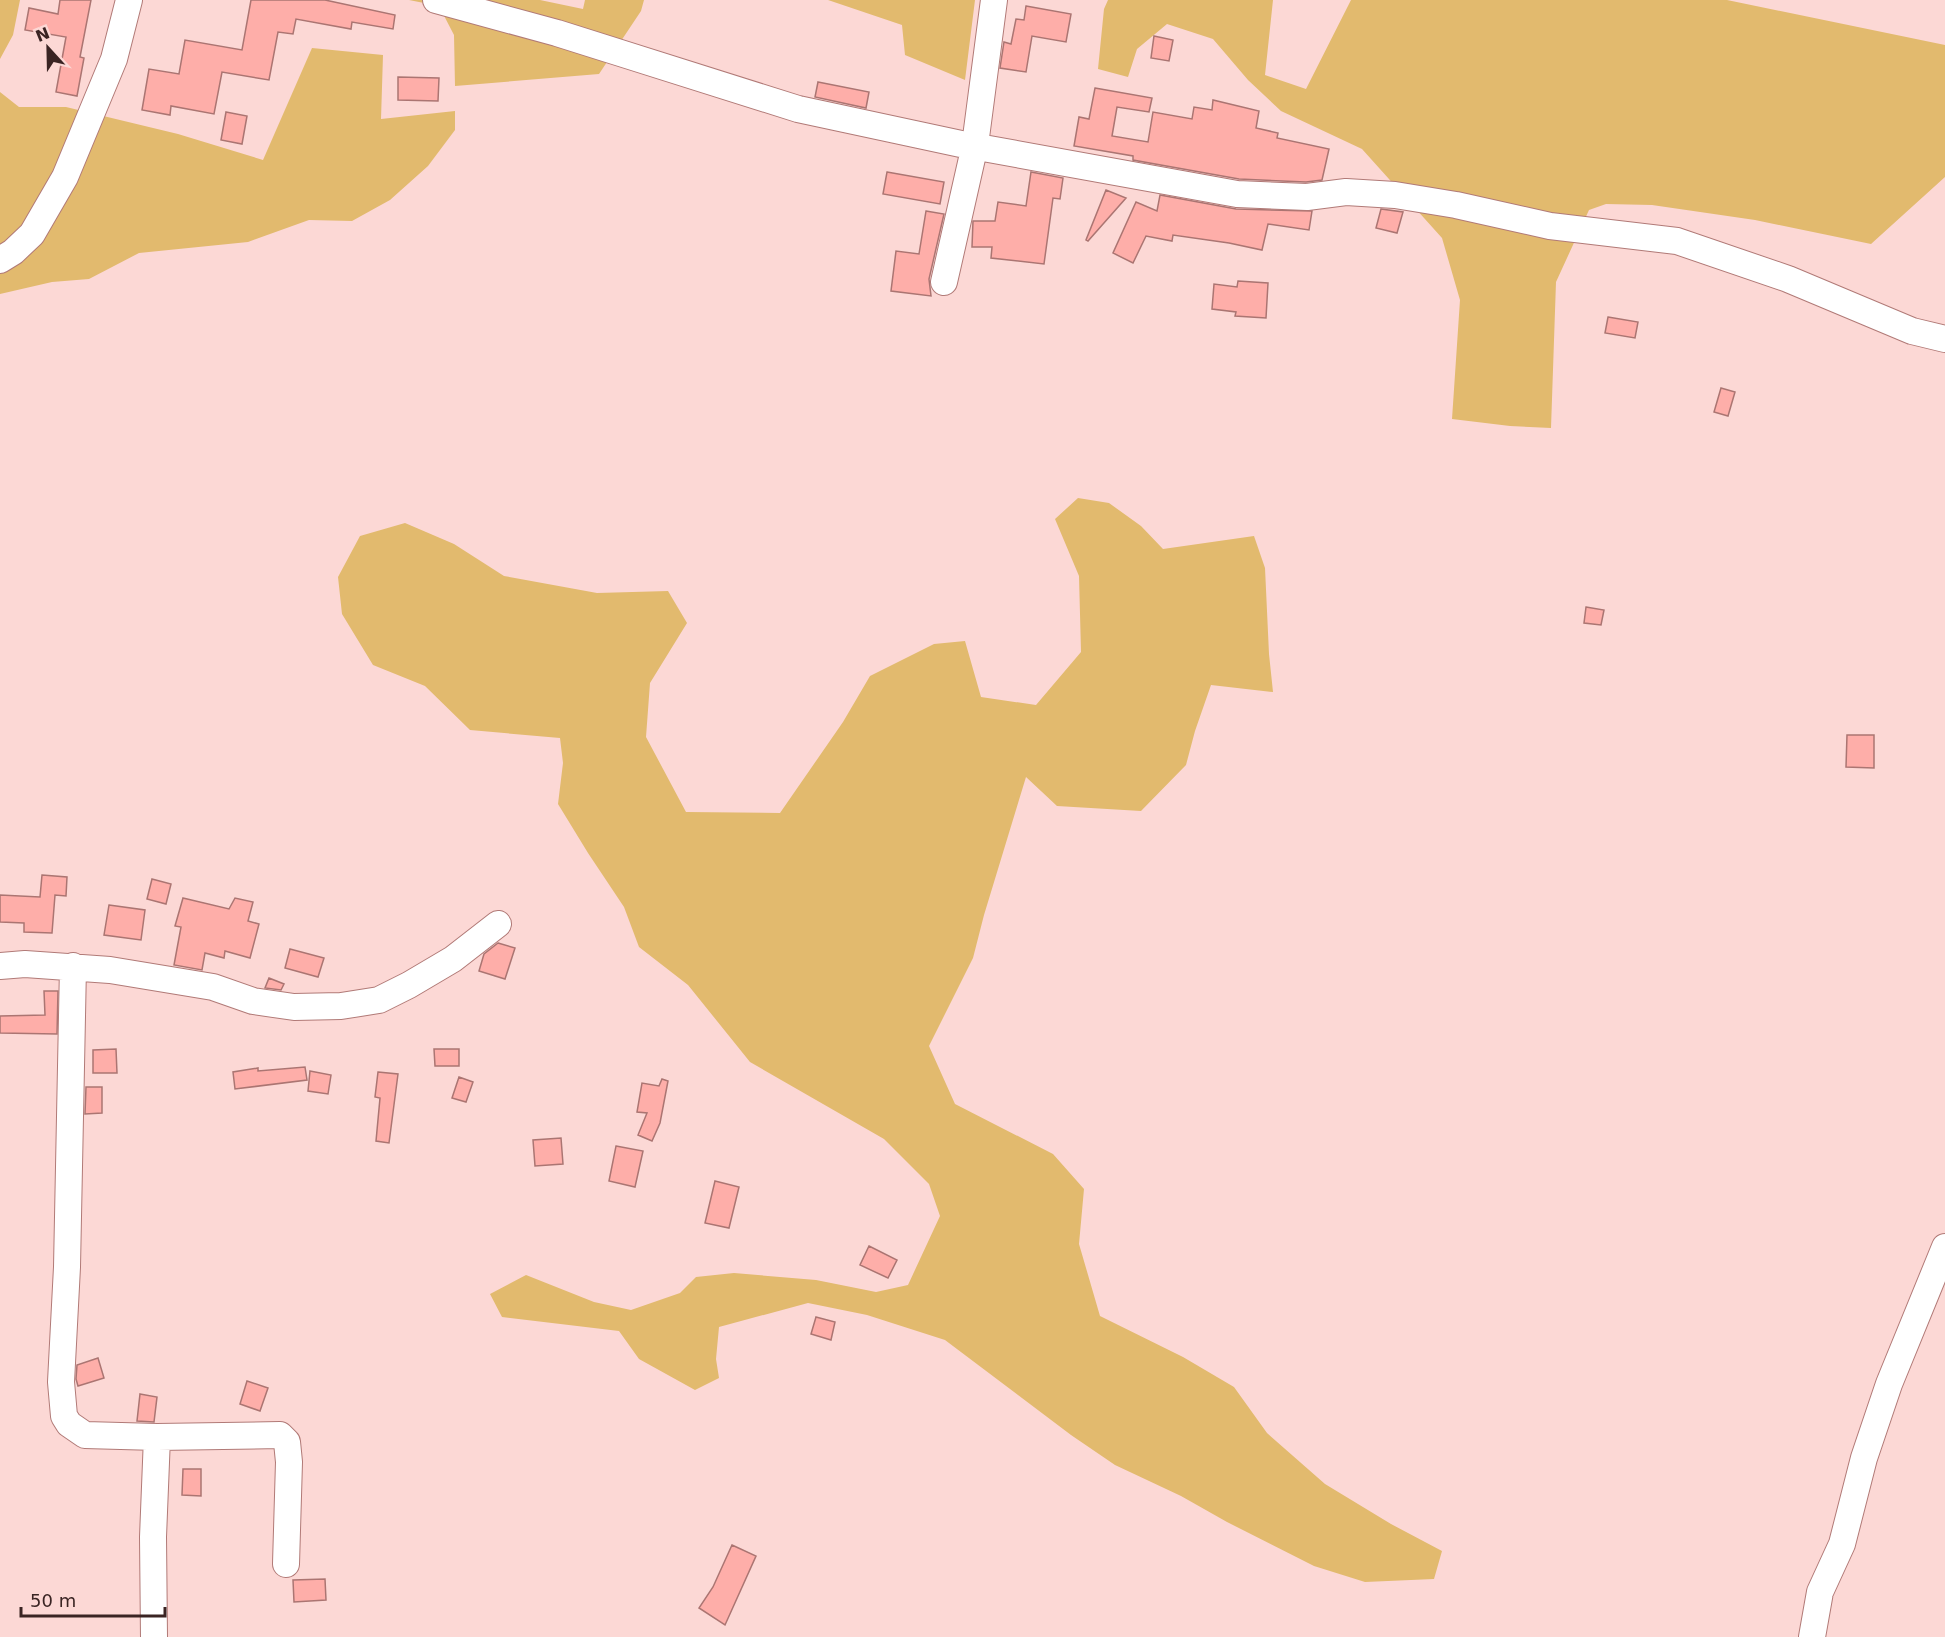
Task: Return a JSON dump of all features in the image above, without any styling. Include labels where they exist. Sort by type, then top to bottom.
[{"type":"street","points":[[0,260],[13,252],[32,234],[65,177],[114,59],[129,0]]},
{"type":"street","points":[[436,0],[557,33],[798,109],[961,144],[1237,194],[1306,197],[1346,192],[1395,195],[1456,205],[1550,226],[1677,241],[1788,279],[1912,331],[1945,339]]},
{"type":"street","points":[[944,282],[975,145],[994,0]]},
{"type":"street","points":[[0,966],[25,964],[110,970],[213,987],[253,1001],[294,1007],[341,1006],[379,1000],[409,985],[453,959],[498,924]]},
{"type":"street","points":[[73,966],[67,1267],[61,1382],[64,1416],[69,1424],[85,1435],[157,1437],[280,1435],[287,1442],[289,1462],[286,1564]]},
{"type":"street","points":[[1812,1637],[1820,1592],[1842,1544],[1864,1458],[1889,1384],[1945,1247]]},
{"type":"street","points":[[154,1637],[153,1537],[157,1437]]},
{"type":"shaded area","points":[[0,0],[20,0],[13,35],[0,59]]},
{"type":"shaded area","points":[[409,0],[540,0],[583,9],[585,0],[644,0],[641,11],[599,74],[455,86],[454,35],[439,6]]},
{"type":"shaded area","points":[[828,0],[975,0],[965,80],[905,55],[902,25]]},
{"type":"shaded area","points":[[1108,0],[1273,0],[1265,75],[1306,89],[1351,0],[1727,0],[1945,45],[1945,177],[1871,244],[1755,220],[1652,205],[1606,204],[1589,210],[1556,282],[1551,428],[1452,419],[1460,300],[1442,238],[1362,149],[1281,111],[1248,80],[1213,39],[1167,24],[1137,49],[1128,77],[1098,69],[1104,9]]},
{"type":"shaded area","points":[[312,48],[383,55],[381,119],[455,111],[455,130],[428,166],[390,200],[352,221],[309,220],[248,242],[139,253],[89,279],[52,282],[0,294],[0,92],[19,107],[66,107],[178,134],[263,160]]},
{"type":"shaded area","points":[[1078,498],[1109,503],[1141,526],[1163,549],[1254,536],[1265,568],[1273,692],[1211,685],[1186,765],[1141,811],[1057,806],[1026,777],[973,958],[929,1046],[955,1104],[1053,1154],[1084,1189],[1079,1244],[1100,1316],[1183,1357],[1234,1387],[1267,1433],[1325,1484],[1391,1524],[1442,1551],[1434,1579],[1365,1582],[1314,1566],[1181,1496],[1115,1465],[1071,1435],[945,1340],[867,1315],[808,1303],[719,1327],[716,1359],[719,1378],[695,1390],[639,1359],[619,1331],[502,1317],[490,1294],[526,1275],[594,1302],[631,1310],[680,1293],[696,1277],[734,1273],[816,1280],[876,1292],[908,1285],[940,1216],[929,1184],[884,1139],[750,1062],[688,985],[639,947],[624,907],[558,804],[563,763],[560,738],[470,730],[425,686],[373,665],[342,614],[338,577],[360,536],[405,523],[454,544],[504,576],[597,593],[668,591],[687,623],[650,683],[646,737],[686,812],[780,813],[843,722],[870,676],[934,644],[965,641],[981,697],[1036,705],[1081,652],[1079,576],[1055,519]]},
{"type":"building","points":[[60,0],[91,0],[80,57],[84,58],[77,96],[56,92],[66,37],[25,30],[29,8],[58,14]]},
{"type":"building","points":[[251,0],[325,0],[395,15],[393,29],[352,22],[351,29],[296,19],[293,34],[278,32],[269,80],[222,72],[214,114],[171,106],[170,115],[142,110],[149,69],[179,74],[185,40],[242,50]]},
{"type":"building","points":[[1026,6],[1071,14],[1066,42],[1032,36],[1026,72],[1000,68],[1004,42],[1011,44],[1016,19],[1024,20]]},
{"type":"building","points":[[1154,36],[1173,40],[1169,61],[1151,58]]},
{"type":"building","points":[[398,77],[439,78],[438,101],[398,100]]},
{"type":"building","points":[[818,82],[869,92],[866,108],[815,97]]},
{"type":"building","points":[[1095,88],[1152,98],[1149,112],[1117,107],[1112,136],[1148,142],[1153,112],[1192,119],[1194,107],[1212,110],[1213,100],[1259,111],[1256,128],[1278,133],[1277,138],[1329,149],[1322,180],[1306,182],[1239,179],[1133,160],[1133,156],[1074,146],[1079,117],[1089,119]]},
{"type":"building","points":[[226,112],[247,116],[242,144],[221,140]]},
{"type":"building","points":[[887,172],[944,182],[940,204],[883,194]]},
{"type":"building","points":[[1031,172],[1063,178],[1060,199],[1053,198],[1044,264],[991,258],[992,247],[972,247],[973,221],[995,221],[998,202],[1026,206]]},
{"type":"building","points":[[1106,190],[1126,198],[1088,241],[1086,240]]},
{"type":"building","points":[[1160,195],[1236,209],[1312,211],[1309,230],[1268,224],[1262,250],[1173,235],[1172,241],[1146,236],[1133,263],[1113,253],[1136,202],[1157,211]]},
{"type":"building","points":[[1381,209],[1403,212],[1397,233],[1376,228]]},
{"type":"building","points":[[926,211],[944,214],[929,279],[931,296],[891,291],[896,251],[919,254]]},
{"type":"building","points":[[1238,281],[1268,283],[1266,318],[1235,316],[1236,312],[1212,309],[1214,284],[1237,287]]},
{"type":"building","points":[[1608,317],[1638,322],[1635,338],[1605,333]]},
{"type":"building","points":[[1721,388],[1735,392],[1728,416],[1714,412]]},
{"type":"building","points":[[1586,607],[1604,610],[1601,625],[1584,623]]},
{"type":"building","points":[[1847,735],[1874,735],[1874,768],[1846,767]]},
{"type":"building","points":[[42,875],[67,877],[66,896],[55,895],[52,933],[24,932],[24,923],[0,922],[0,895],[40,897]]},
{"type":"building","points":[[152,879],[171,884],[166,904],[147,899]]},
{"type":"building","points":[[183,898],[229,909],[235,898],[253,902],[248,921],[259,924],[250,958],[225,951],[224,958],[205,953],[202,970],[174,965],[181,927],[175,926]]},
{"type":"building","points":[[109,905],[145,910],[141,940],[104,935]]},
{"type":"building","points":[[498,943],[515,948],[505,979],[479,971],[484,954]]},
{"type":"building","points":[[290,949],[324,958],[318,977],[285,968]]},
{"type":"building","points":[[269,978],[284,984],[281,990],[265,988]]},
{"type":"building","points":[[44,991],[58,991],[57,1034],[0,1033],[0,1016],[45,1015]]},
{"type":"building","points":[[116,1049],[117,1073],[93,1073],[93,1050]]},
{"type":"building","points":[[434,1049],[459,1049],[459,1066],[435,1066]]},
{"type":"building","points":[[305,1067],[307,1080],[235,1089],[233,1072],[258,1068],[258,1071]]},
{"type":"building","points":[[310,1071],[331,1075],[328,1094],[308,1091]]},
{"type":"building","points":[[378,1072],[398,1074],[389,1143],[376,1141],[380,1098],[375,1097]]},
{"type":"building","points":[[459,1077],[473,1082],[466,1102],[452,1098]]},
{"type":"building","points":[[662,1079],[668,1081],[660,1123],[652,1141],[638,1135],[647,1113],[637,1112],[642,1083],[659,1086]]},
{"type":"building","points":[[86,1087],[102,1087],[102,1113],[85,1114]]},
{"type":"building","points":[[561,1138],[563,1164],[535,1166],[533,1140]]},
{"type":"building","points":[[616,1146],[643,1151],[635,1187],[609,1181]]},
{"type":"building","points":[[715,1181],[739,1187],[729,1228],[705,1223]]},
{"type":"building","points":[[869,1246],[897,1260],[888,1278],[860,1265]]},
{"type":"building","points":[[816,1317],[835,1322],[831,1340],[811,1334]]},
{"type":"building","points":[[98,1358],[104,1378],[78,1386],[77,1365]]},
{"type":"building","points":[[247,1381],[268,1388],[260,1411],[240,1404]]},
{"type":"building","points":[[140,1394],[157,1397],[154,1422],[137,1421]]},
{"type":"building","points":[[183,1469],[201,1469],[201,1496],[182,1495]]},
{"type":"building","points":[[732,1545],[756,1556],[725,1625],[699,1608],[713,1587]]},
{"type":"building","points":[[325,1579],[326,1600],[294,1602],[293,1580]]}]
